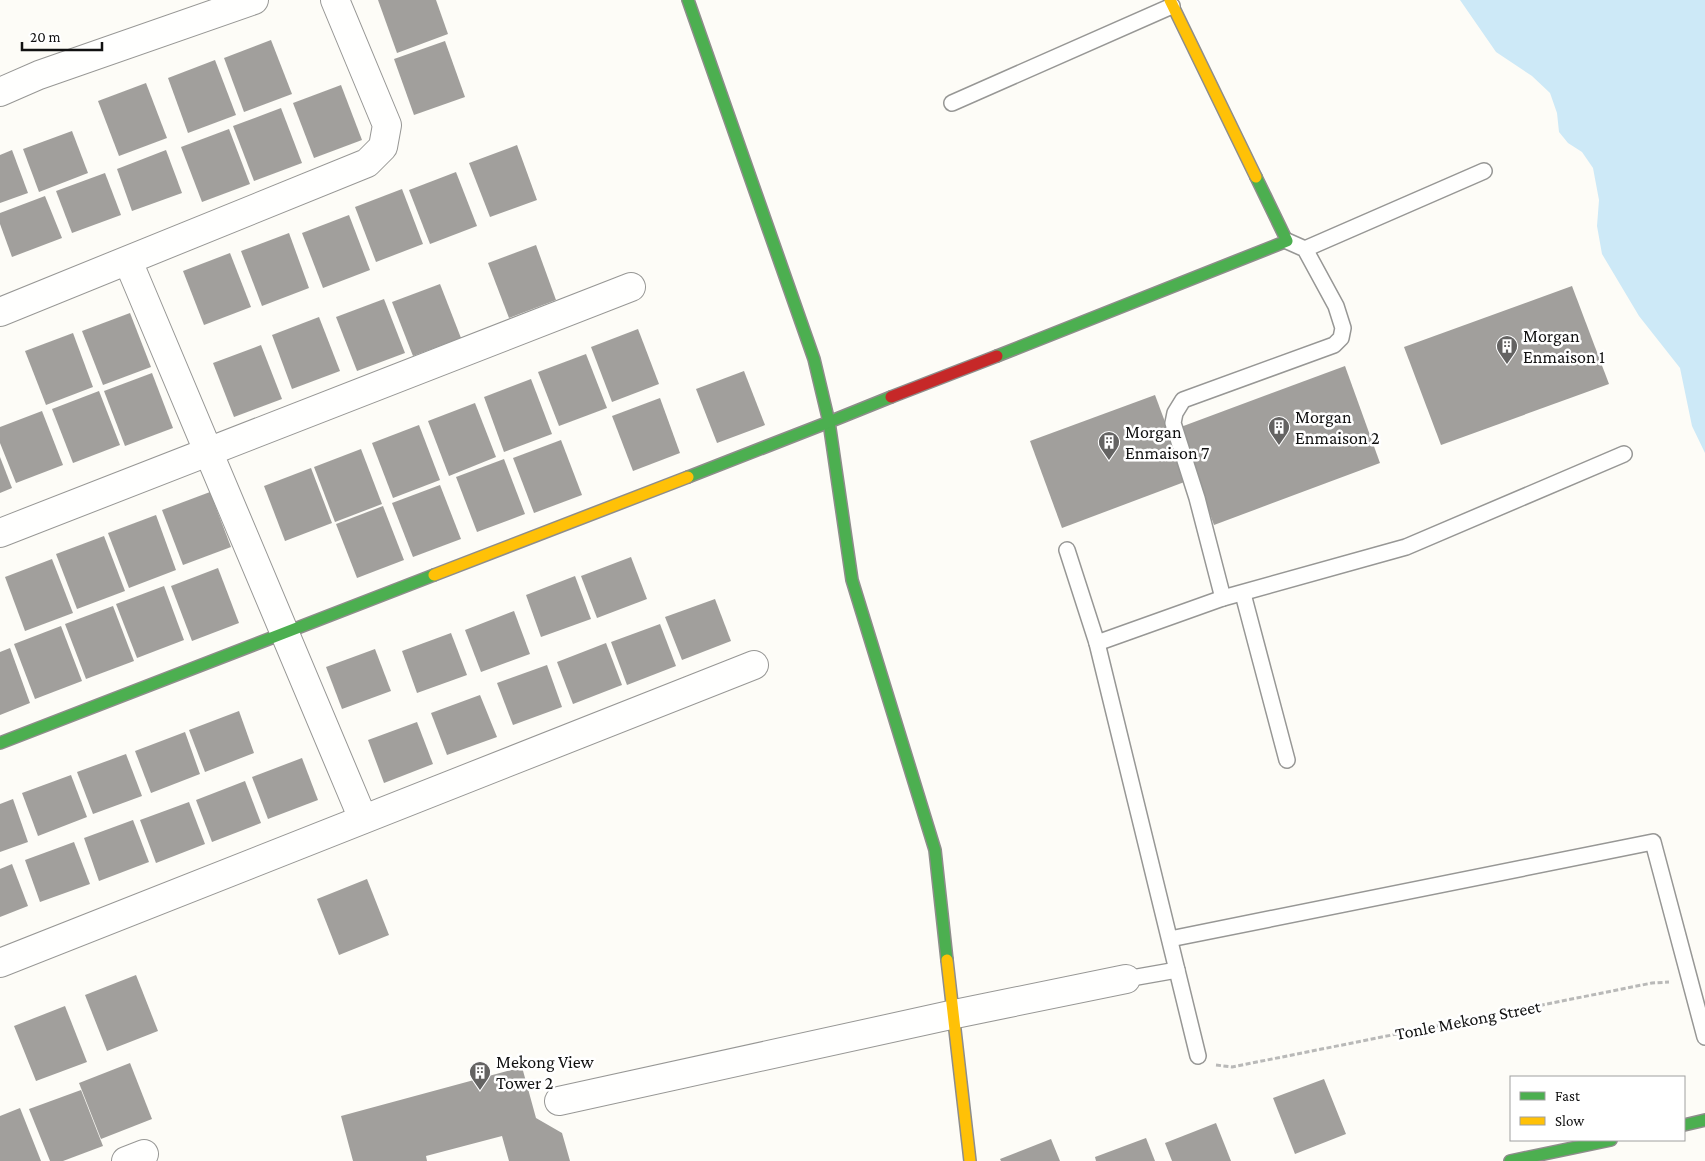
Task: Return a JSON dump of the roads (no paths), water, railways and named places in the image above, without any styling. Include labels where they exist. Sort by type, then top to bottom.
[{"type":"street","points":[[0,92],[39,75],[254,0]]},
{"type":"street","points":[[0,312],[366,163],[383,147],[387,125],[335,0]]},
{"type":"street","points":[[688,0],[814,359],[829,422],[852,580],[935,850],[955,1014],[970,1161]]},
{"type":"street","points":[[0,743],[829,422],[1287,241],[1171,3]]},
{"type":"street","points":[[128,261],[363,819]]},
{"type":"street","points":[[0,533],[631,287]]},
{"type":"street","points":[[0,963],[754,665]]},
{"type":"street","points":[[559,1101],[955,1014],[1126,979]]},
{"type":"street","points":[[1685,1124],[1705,1120]]},
{"type":"street","points":[[1510,1161],[1606,1141]]},
{"type":"lane","points":[[952,103],[1171,3]]},
{"type":"lane","points":[[1305,249],[1484,171]]},
{"type":"lane","points":[[1223,598],[1197,498],[1173,423],[1175,413],[1183,400],[1334,345],[1341,338],[1343,328],[1336,306],[1305,249],[1287,241]]},
{"type":"lane","points":[[1097,643],[1223,598],[1406,547],[1624,454]]},
{"type":"lane","points":[[1067,550],[1097,643],[1198,1056]]},
{"type":"lane","points":[[1242,594],[1287,760]]},
{"type":"lane","points":[[1170,939],[1653,842],[1705,1037]]},
{"type":"lane","points":[[1126,979],[1177,970]]},
{"type":"water","points":[[1460,0],[1705,0],[1705,453],[1692,426],[1680,368],[1639,316],[1602,254],[1597,226],[1599,200],[1593,168],[1582,152],[1568,143],[1559,132],[1557,113],[1550,93],[1532,76],[1496,52]]},
{"type":"place","name":"Morgan Enmaison 1","points":[[1507,365]]},
{"type":"place","name":"Morgan Enmaison 2","points":[[1279,446]]},
{"type":"place","name":"Morgan Enmaison 7","points":[[1109,461]]},
{"type":"place","name":"Mekong View Tower 2","points":[[480,1091]]}]
